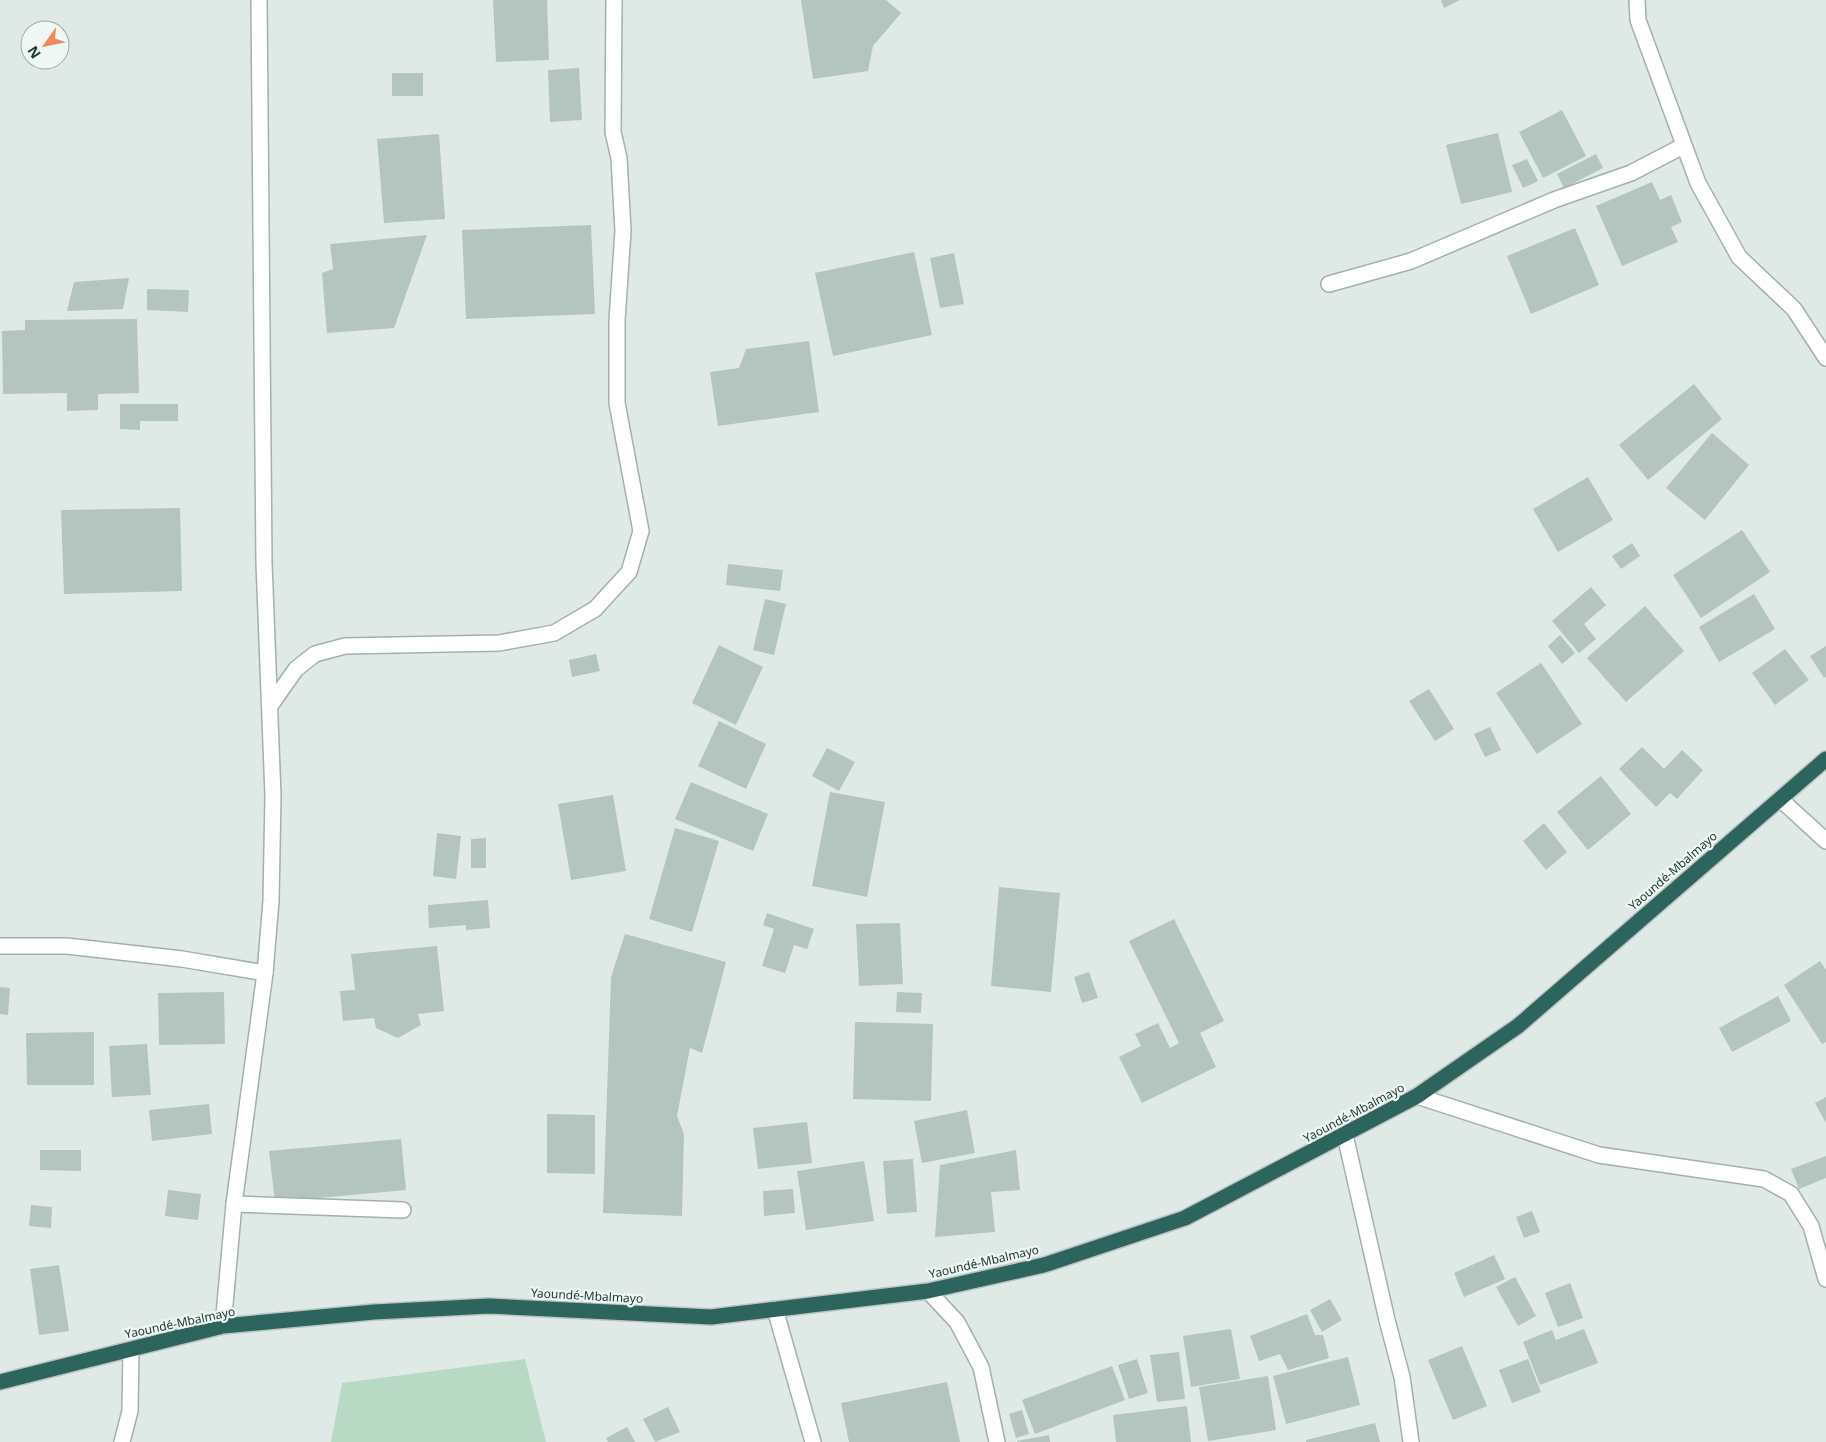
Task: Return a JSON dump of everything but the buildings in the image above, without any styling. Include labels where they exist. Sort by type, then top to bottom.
[{"type":"highway","name":"Yaoundé-Mbalmayo","points":[[0,1382],[223,1326],[374,1312],[489,1306],[711,1317],[928,1291],[1044,1265],[1185,1218],[1417,1096],[1518,1026],[1826,759]]},
{"type":"street","points":[[223,1326],[234,1204],[265,972],[271,901],[273,796],[264,563],[259,0]]},
{"type":"street","points":[[270,706],[296,669],[315,654],[345,646],[499,643],[554,633],[595,609],[629,572],[640,531],[617,403],[617,320],[623,231],[619,158],[613,132],[614,0]]},
{"type":"street","points":[[1637,0],[1638,20],[1698,183],[1739,257],[1794,309],[1826,358]]},
{"type":"street","points":[[1329,284],[1411,261],[1554,200],[1631,173],[1683,146]]},
{"type":"street","points":[[1780,799],[1826,841]]},
{"type":"street","points":[[0,946],[67,946],[182,959],[265,972]]},
{"type":"street","points":[[1417,1096],[1600,1155],[1764,1180],[1791,1194],[1810,1226],[1826,1279]]},
{"type":"street","points":[[1346,1135],[1386,1320],[1402,1377],[1411,1442]]},
{"type":"street","points":[[234,1204],[403,1210]]},
{"type":"street","points":[[928,1291],[957,1322],[981,1367],[997,1442]]},
{"type":"street","points":[[775,1309],[812,1442]]},
{"type":"street","points":[[122,1442],[130,1411],[131,1349]]},
{"type":"green space","points":[[525,1359],[546,1442],[331,1442],[342,1383]]}]
